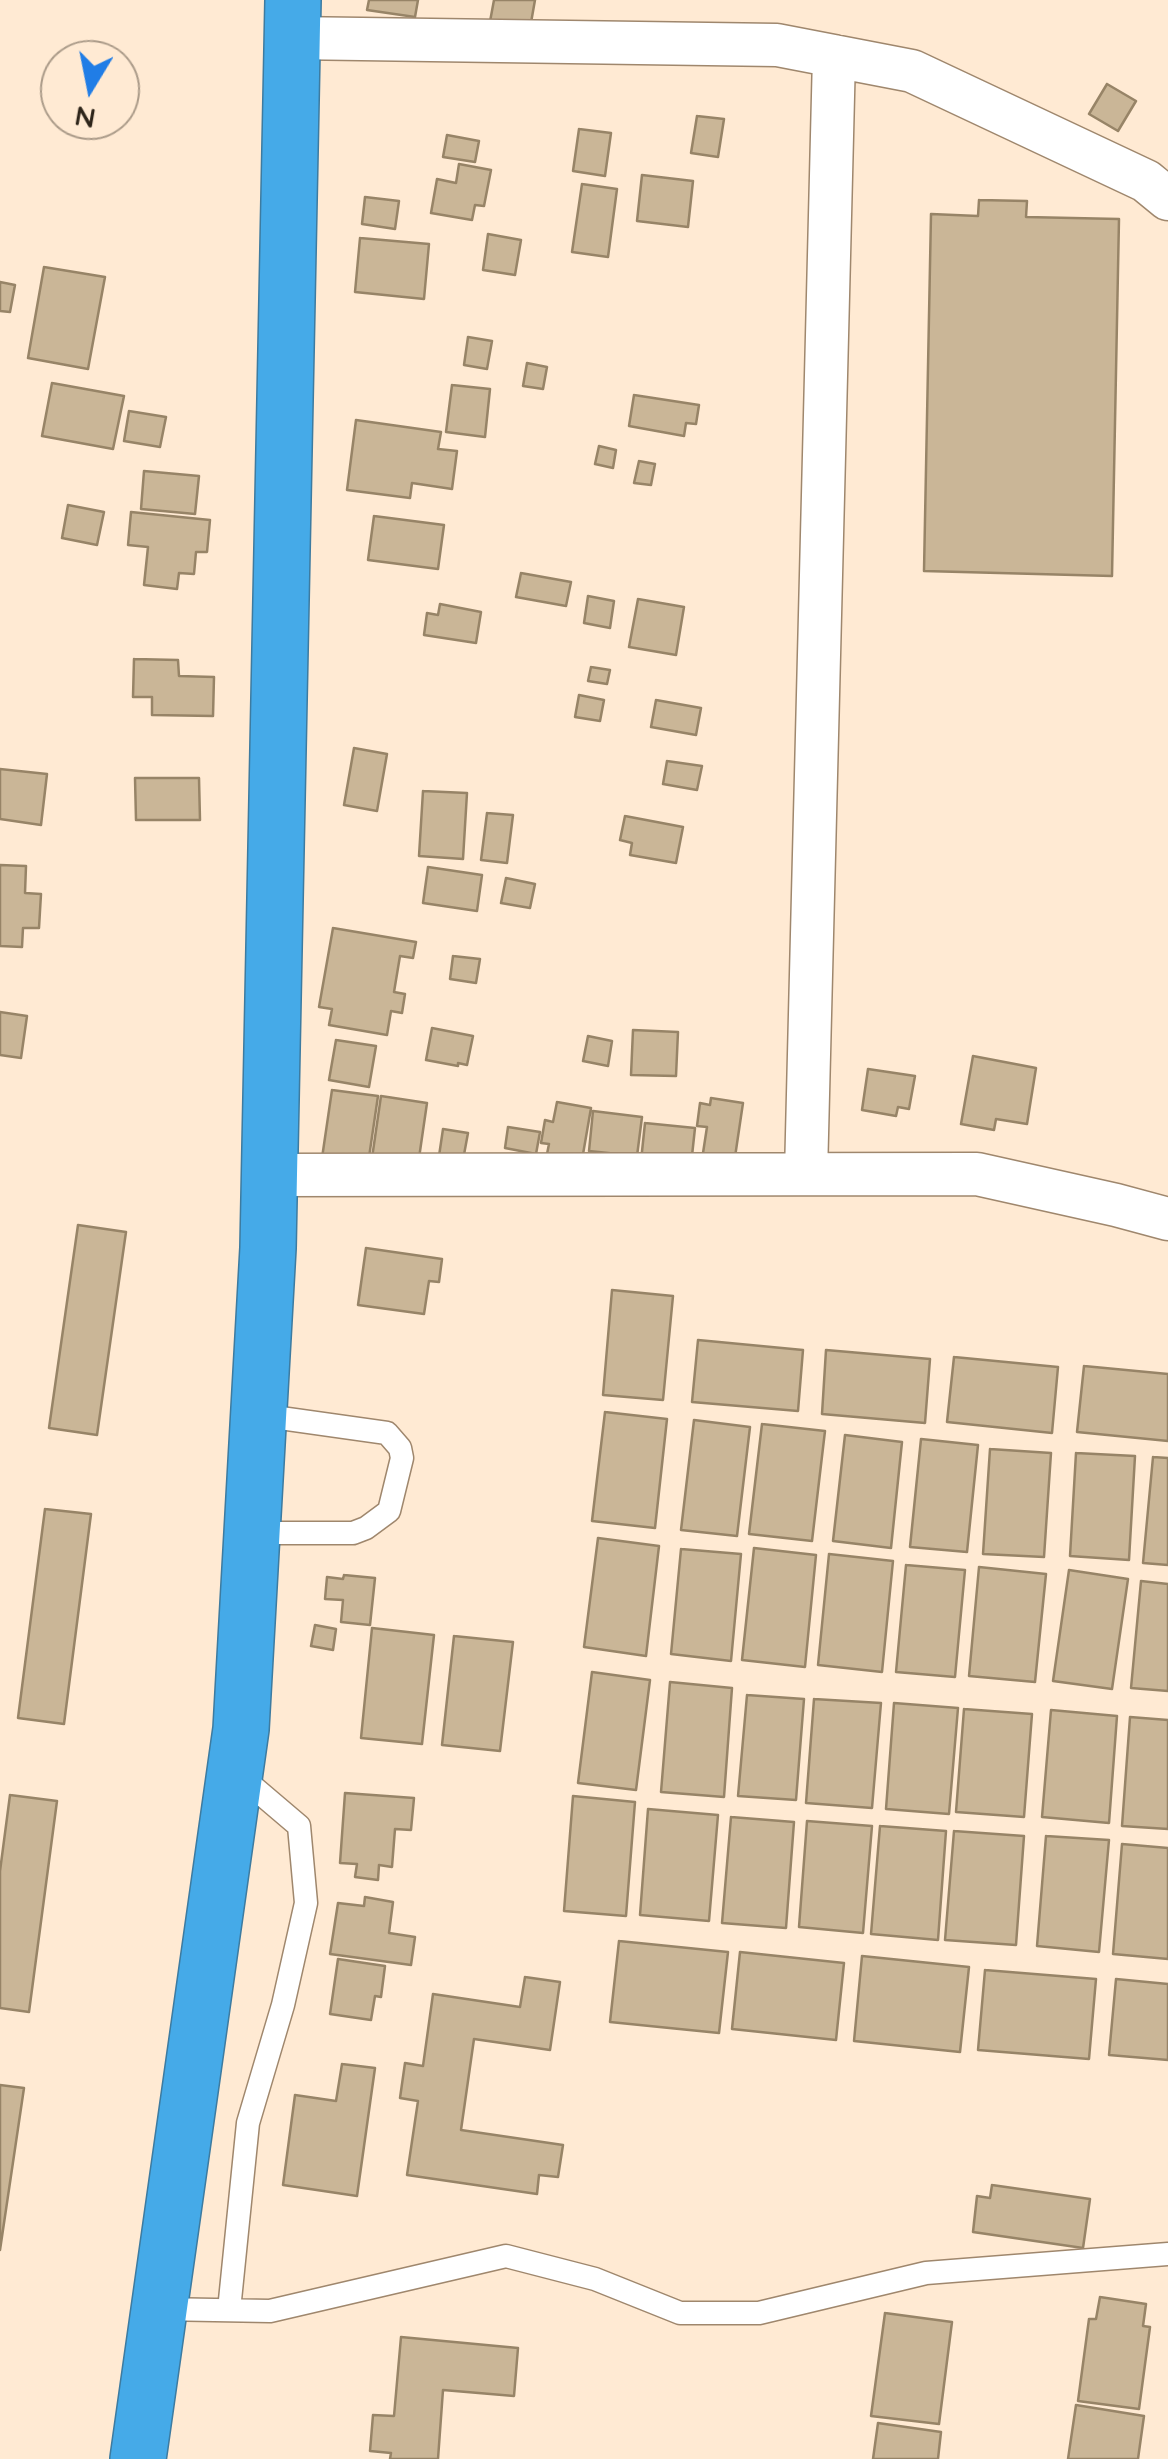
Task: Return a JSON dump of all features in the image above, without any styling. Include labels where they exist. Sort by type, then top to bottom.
[{"type":"highway","points":[[138,2459],[241,1729],[270,1176],[293,19]]},
{"type":"street","points":[[293,19],[776,45],[912,71],[1146,181],[1168,199]]},
{"type":"street","points":[[806,1174],[834,56]]},
{"type":"street","points":[[270,1176],[976,1174],[1168,1219]]},
{"type":"lane","points":[[252,1533],[353,1533],[366,1528],[389,1511],[402,1458],[400,1448],[388,1433],[259,1415]]},
{"type":"lane","points":[[229,2310],[248,2123],[283,2005],[306,1903],[299,1826],[236,1772]]},
{"type":"lane","points":[[160,2310],[270,2311],[506,2256],[594,2279],[680,2312],[759,2313],[926,2274],[1168,2254]]},
{"type":"building","points":[[369,0],[418,0],[415,17],[367,10]]},
{"type":"building","points":[[494,0],[535,0],[529,34],[489,27]]},
{"type":"building","points":[[1107,84],[1136,101],[1118,131],[1089,114]]},
{"type":"building","points":[[697,116],[724,119],[718,157],[691,153]]},
{"type":"building","points":[[579,129],[611,133],[605,176],[573,171]]},
{"type":"building","points":[[447,135],[479,141],[475,162],[443,157]]},
{"type":"building","points":[[459,164],[491,170],[484,206],[475,205],[472,220],[431,213],[437,179],[456,183]]},
{"type":"building","points":[[642,175],[693,181],[688,227],[637,221]]},
{"type":"building","points":[[582,184],[617,189],[608,257],[572,252]]},
{"type":"building","points":[[365,197],[399,201],[395,229],[362,224]]},
{"type":"building","points":[[979,200],[1027,201],[1026,217],[1119,219],[1112,576],[924,571],[931,214],[978,216]]},
{"type":"building","points":[[488,234],[521,240],[515,275],[483,270]]},
{"type":"building","points":[[360,238],[429,244],[424,299],[355,292]]},
{"type":"building","points":[[44,267],[105,277],[88,369],[28,358]]},
{"type":"building","points":[[0,282],[15,285],[10,312],[0,311]]},
{"type":"building","points":[[468,337],[492,341],[487,369],[464,365]]},
{"type":"building","points":[[527,363],[547,367],[543,389],[523,386]]},
{"type":"building","points":[[52,383],[124,396],[113,449],[42,436]]},
{"type":"building","points":[[452,385],[490,389],[485,437],[446,432]]},
{"type":"building","points":[[634,395],[699,405],[696,424],[686,423],[684,436],[629,426]]},
{"type":"building","points":[[129,411],[166,417],[160,447],[124,441]]},
{"type":"building","points":[[356,420],[441,432],[438,449],[457,451],[452,489],[412,483],[410,498],[347,490]]},
{"type":"building","points":[[599,446],[616,450],[613,468],[595,464]]},
{"type":"building","points":[[639,461],[655,464],[651,485],[634,483]]},
{"type":"building","points":[[144,471],[199,476],[195,514],[141,509]]},
{"type":"building","points":[[68,505],[104,512],[97,545],[62,538]]},
{"type":"building","points":[[131,512],[210,520],[207,552],[196,552],[194,574],[179,573],[177,589],[144,585],[148,547],[128,545]]},
{"type":"building","points":[[374,516],[444,525],[438,569],[368,560]]},
{"type":"building","points":[[521,573],[571,582],[566,606],[516,597]]},
{"type":"building","points":[[588,596],[614,601],[610,628],[584,623]]},
{"type":"building","points":[[638,599],[684,607],[676,655],[629,647]]},
{"type":"building","points":[[440,604],[481,612],[476,643],[424,635],[427,613],[438,615]]},
{"type":"building","points":[[134,659],[178,660],[179,676],[214,677],[213,716],[152,715],[152,697],[133,697]]},
{"type":"building","points":[[591,667],[610,670],[607,684],[588,681]]},
{"type":"building","points":[[579,695],[604,700],[600,721],[575,717]]},
{"type":"building","points":[[656,700],[701,708],[696,735],[651,727]]},
{"type":"building","points":[[354,748],[387,754],[377,811],[344,805]]},
{"type":"building","points":[[667,761],[702,766],[697,790],[663,784]]},
{"type":"building","points":[[0,769],[47,774],[41,825],[0,819]]},
{"type":"building","points":[[135,778],[199,778],[200,820],[136,820]]},
{"type":"building","points":[[423,791],[467,793],[463,859],[419,856]]},
{"type":"building","points":[[487,813],[513,815],[507,863],[481,860]]},
{"type":"building","points":[[625,816],[683,827],[676,863],[630,855],[632,843],[620,840]]},
{"type":"building","points":[[0,865],[26,866],[25,893],[41,894],[39,928],[23,928],[22,947],[0,946]]},
{"type":"building","points":[[428,867],[482,875],[477,911],[423,903]]},
{"type":"building","points":[[506,878],[535,884],[530,908],[501,903]]},
{"type":"building","points":[[333,928],[416,942],[413,958],[400,956],[394,992],[405,994],[402,1013],[391,1011],[387,1035],[329,1025],[332,1009],[319,1007]]},
{"type":"building","points":[[453,956],[480,959],[476,983],[450,979]]},
{"type":"building","points":[[0,1012],[27,1016],[21,1058],[0,1055]]},
{"type":"building","points":[[432,1028],[473,1036],[467,1065],[426,1060]]},
{"type":"building","points":[[633,1030],[678,1032],[676,1076],[631,1075]]},
{"type":"building","points":[[588,1036],[612,1041],[608,1066],[583,1061]]},
{"type":"building","points":[[336,1040],[376,1046],[369,1087],[329,1080]]},
{"type":"building","points":[[973,1056],[1036,1068],[1027,1124],[996,1119],[994,1130],[961,1124]]},
{"type":"building","points":[[868,1069],[915,1076],[909,1109],[898,1107],[896,1116],[862,1110]]},
{"type":"building","points":[[332,1090],[378,1096],[368,1164],[322,1158]]},
{"type":"building","points":[[381,1096],[427,1103],[418,1165],[372,1158]]},
{"type":"building","points":[[711,1098],[743,1103],[735,1157],[703,1153],[707,1127],[697,1126],[700,1103],[710,1105]]},
{"type":"building","points":[[557,1102],[591,1108],[582,1160],[547,1154],[549,1144],[541,1143],[545,1120],[553,1122]]},
{"type":"building","points":[[593,1111],[642,1117],[637,1156],[589,1151]]},
{"type":"building","points":[[645,1123],[695,1128],[691,1165],[641,1161]]},
{"type":"building","points":[[508,1127],[540,1132],[536,1154],[505,1148]]},
{"type":"building","points":[[443,1129],[468,1133],[463,1160],[439,1156]]},
{"type":"building","points":[[78,1225],[126,1232],[97,1435],[49,1428]]},
{"type":"building","points":[[366,1248],[442,1259],[439,1282],[429,1281],[424,1314],[358,1305]]},
{"type":"building","points":[[612,1290],[673,1296],[663,1400],[603,1395]]},
{"type":"building","points":[[698,1340],[803,1350],[798,1411],[692,1402]]},
{"type":"building","points":[[826,1350],[930,1359],[925,1423],[822,1414]]},
{"type":"building","points":[[954,1357],[1058,1367],[1052,1433],[947,1422]]},
{"type":"building","points":[[1084,1366],[1168,1374],[1168,1441],[1077,1432]]},
{"type":"building","points":[[605,1412],[667,1419],[655,1528],[592,1521]]},
{"type":"building","points":[[694,1420],[750,1427],[737,1536],[681,1530]]},
{"type":"building","points":[[762,1424],[825,1431],[812,1541],[749,1534]]},
{"type":"building","points":[[845,1435],[902,1442],[891,1548],[833,1541]]},
{"type":"building","points":[[921,1439],[978,1445],[967,1552],[910,1547]]},
{"type":"building","points":[[990,1449],[1051,1453],[1044,1557],[983,1554]]},
{"type":"building","points":[[1076,1453],[1135,1456],[1129,1560],[1070,1556]]},
{"type":"building","points":[[1153,1457],[1168,1458],[1168,1565],[1143,1563]]},
{"type":"building","points":[[45,1509],[91,1514],[64,1724],[18,1718]]},
{"type":"building","points":[[598,1538],[659,1546],[646,1656],[584,1647]]},
{"type":"building","points":[[754,1548],[816,1555],[805,1667],[742,1660]]},
{"type":"building","points":[[681,1549],[741,1554],[731,1661],[671,1654]]},
{"type":"building","points":[[829,1554],[893,1561],[882,1672],[818,1665]]},
{"type":"building","points":[[906,1565],[965,1570],[955,1677],[896,1672]]},
{"type":"building","points":[[979,1567],[1046,1574],[1035,1682],[969,1676]]},
{"type":"building","points":[[1069,1570],[1128,1579],[1112,1689],[1053,1681]]},
{"type":"building","points":[[344,1575],[375,1578],[370,1625],[341,1622],[343,1600],[325,1599],[327,1577],[343,1579]]},
{"type":"building","points":[[1141,1581],[1168,1584],[1168,1691],[1131,1688]]},
{"type":"building","points":[[315,1625],[336,1629],[333,1650],[311,1646]]},
{"type":"building","points":[[372,1628],[434,1635],[422,1744],[361,1738]]},
{"type":"building","points":[[454,1636],[513,1642],[500,1751],[442,1745]]},
{"type":"building","points":[[592,1672],[650,1680],[636,1790],[578,1783]]},
{"type":"building","points":[[670,1682],[732,1688],[724,1797],[661,1792]]},
{"type":"building","points":[[747,1695],[804,1699],[796,1800],[738,1796]]},
{"type":"building","points":[[814,1699],[881,1703],[872,1808],[806,1803]]},
{"type":"building","points":[[894,1703],[958,1708],[949,1814],[886,1809]]},
{"type":"building","points":[[964,1709],[1032,1714],[1024,1817],[956,1812]]},
{"type":"building","points":[[1051,1710],[1117,1716],[1109,1823],[1042,1817]]},
{"type":"building","points":[[1130,1717],[1168,1720],[1168,1829],[1122,1826]]},
{"type":"building","points":[[345,1793],[414,1798],[411,1830],[395,1829],[392,1867],[379,1865],[378,1880],[355,1877],[357,1864],[340,1863]]},
{"type":"building","points":[[10,1795],[57,1801],[29,2012],[0,2008],[0,1871]]},
{"type":"building","points":[[573,1796],[635,1802],[626,1916],[564,1911]]},
{"type":"building","points":[[648,1809],[718,1815],[709,1921],[640,1915]]},
{"type":"building","points":[[731,1817],[794,1822],[786,1928],[722,1923]]},
{"type":"building","points":[[807,1821],[872,1826],[863,1933],[799,1927]]},
{"type":"building","points":[[880,1826],[946,1831],[938,1940],[871,1934]]},
{"type":"building","points":[[954,1831],[1024,1836],[1016,1945],[945,1940]]},
{"type":"building","points":[[1046,1836],[1109,1840],[1099,1952],[1037,1946]]},
{"type":"building","points":[[1122,1844],[1168,1848],[1168,1959],[1113,1954]]},
{"type":"building","points":[[365,1897],[393,1902],[389,1933],[415,1937],[411,1965],[330,1954],[338,1903],[364,1906]]},
{"type":"building","points":[[619,1941],[728,1952],[719,2033],[610,2022]]},
{"type":"building","points":[[740,1952],[844,1963],[836,2040],[732,2029]]},
{"type":"building","points":[[862,1956],[969,1967],[960,2052],[854,2041]]},
{"type":"building","points":[[338,1959],[385,1966],[381,1997],[375,1996],[371,2020],[330,2014]]},
{"type":"building","points":[[985,1970],[1096,1979],[1089,2059],[978,2050]]},
{"type":"building","points":[[525,1977],[560,1982],[550,2050],[474,2039],[461,2130],[563,2145],[558,2177],[539,2175],[537,2194],[407,2175],[418,2101],[400,2098],[405,2063],[423,2066],[433,1994],[520,2007]]},
{"type":"building","points":[[1116,1979],[1168,1984],[1168,2060],[1109,2055]]},
{"type":"building","points":[[342,2064],[375,2068],[357,2196],[283,2185],[295,2095],[336,2101]]},
{"type":"building","points":[[0,2085],[24,2088],[0,2250]]},
{"type":"building","points":[[992,2185],[1090,2199],[1083,2248],[973,2232],[977,2196],[990,2198]]},
{"type":"building","points":[[1100,2297],[1146,2304],[1143,2326],[1150,2327],[1139,2409],[1078,2401],[1089,2319],[1096,2319]]},
{"type":"building","points":[[885,2313],[952,2322],[939,2424],[871,2416]]},
{"type":"building","points":[[401,2337],[518,2348],[514,2396],[443,2390],[438,2459],[390,2459],[391,2453],[370,2451],[373,2415],[394,2416]]},
{"type":"building","points":[[1076,2405],[1144,2416],[1138,2459],[1068,2459]]},
{"type":"building","points":[[878,2423],[941,2432],[938,2459],[873,2459]]}]
